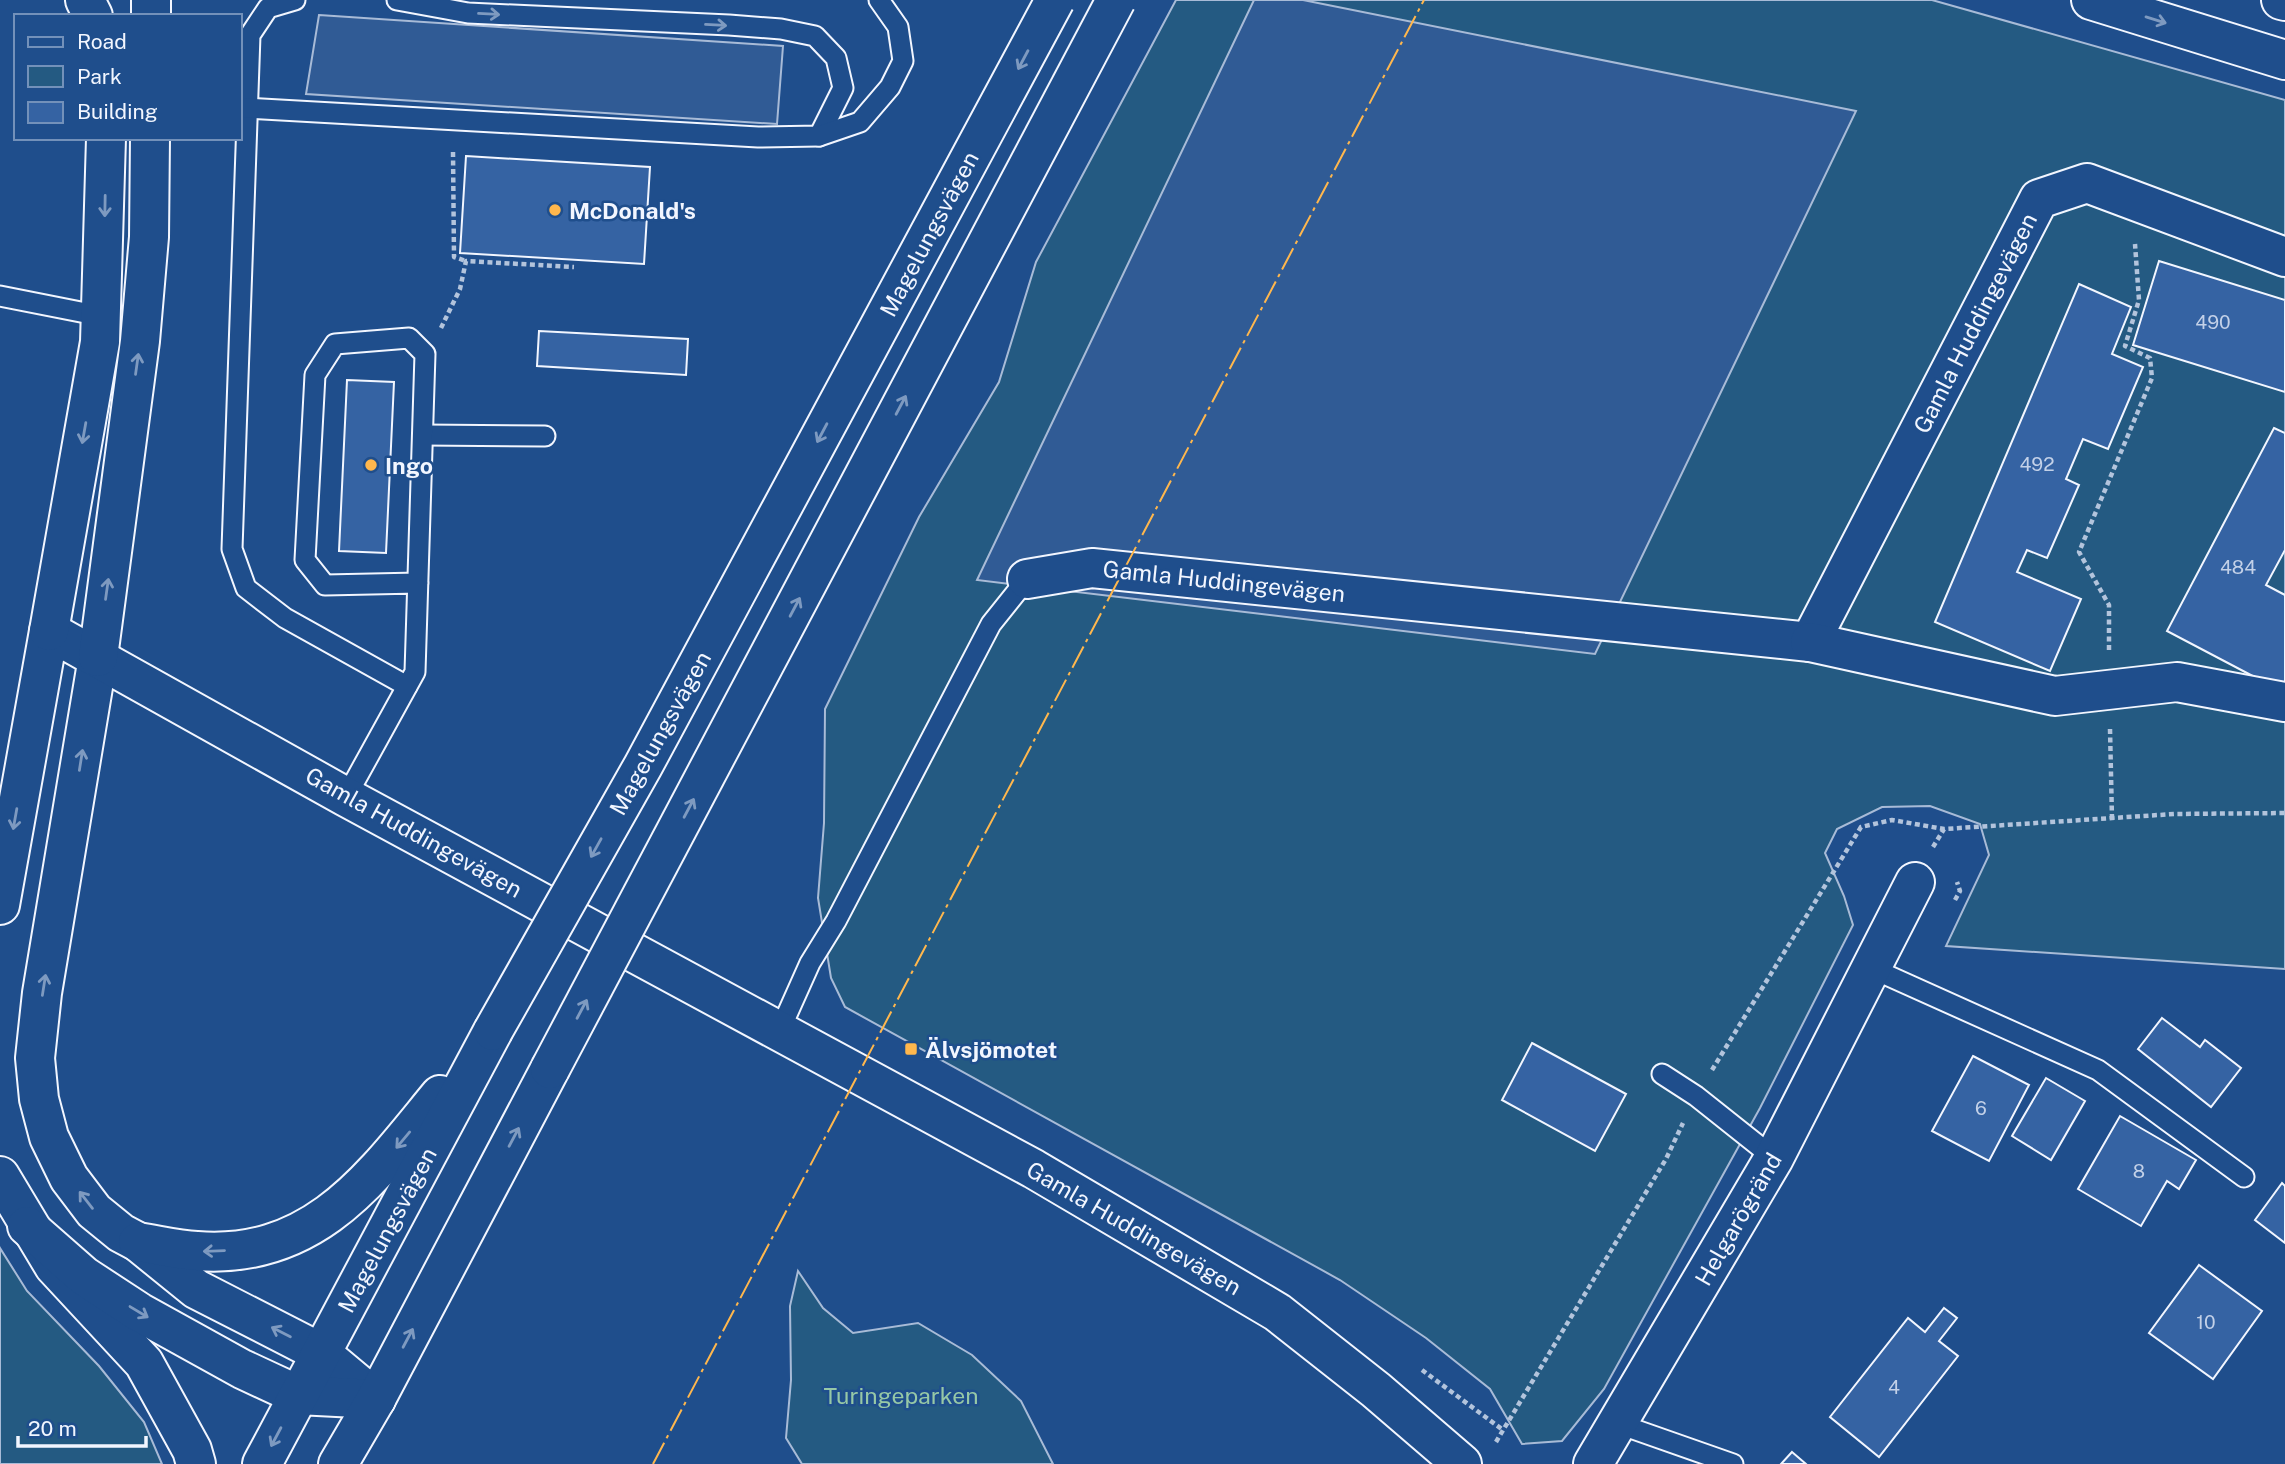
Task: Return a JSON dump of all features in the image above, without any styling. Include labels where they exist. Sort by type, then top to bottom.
[{"type":"main road","name":"Magelungsvägen","points":[[262,1464],[493,1031],[643,766],[1055,0]]},
{"type":"main road","points":[[338,1464],[376,1399],[1116,0]]},
{"type":"main road","points":[[2091,0],[2285,60]]},
{"type":"main road","points":[[0,905],[100,342],[106,140]]},
{"type":"main road","points":[[150,140],[149,237],[140,341],[98,657],[42,993],[35,1058],[39,1099],[49,1137],[69,1178],[94,1211],[121,1233],[138,1242],[196,1289],[321,1353],[376,1399]]},
{"type":"main road","name":"Gamla Huddingevägen","points":[[1810,642],[2039,199],[2087,183],[2285,257]]},
{"type":"main road","name":"Gamla Huddingevägen","points":[[1027,579],[1092,568],[1810,642],[2055,696],[2178,682],[2285,702]]},
{"type":"main road","name":"Gamla Huddingevägen","points":[[49,631],[346,797],[1034,1169],[1277,1312],[1376,1390],[1462,1464]]},
{"type":"main road","name":"Helgarögränd","points":[[1593,1464],[1774,1158],[1915,882]]},
{"type":"main road","points":[[138,1242],[197,1251],[225,1250],[256,1247],[315,1226],[351,1197],[386,1161],[493,1031]]},
{"type":"main road","points":[[0,1176],[27,1226],[54,1266],[144,1363],[192,1450],[196,1464]]},
{"type":"main road","points":[[27,1226],[84,1276],[139,1312],[243,1370],[298,1395],[376,1399]]},
{"type":"lane","points":[[295,0],[268,8],[250,35],[232,549],[246,589],[285,618],[407,686]]},
{"type":"lane","points":[[397,0],[468,13],[768,28],[815,36],[836,58],[843,88],[819,136]]},
{"type":"lane","points":[[247,108],[758,136],[819,136],[860,122],[890,88],[903,61],[898,27],[879,0]]},
{"type":"lane","points":[[0,296],[101,316]]},
{"type":"lane","points":[[346,797],[415,672],[423,435],[425,354],[409,338],[335,344],[316,375],[305,560],[325,585],[418,583]]},
{"type":"lane","points":[[423,435],[545,436]]},
{"type":"lane","name":"Gamla Huddingevägen","points":[[780,1030],[810,963],[836,921],[992,624],[1027,579]]},
{"type":"lane","points":[[1871,968],[2098,1070],[2244,1177]]},
{"type":"lane","points":[[1662,1074],[1696,1096],[1774,1158]]},
{"type":"lane","points":[[1619,1424],[1733,1464]]},
{"type":"path","points":[[453,120],[454,257],[466,261],[574,267]]},
{"type":"path","points":[[2112,819],[2109,605],[2079,552],[2151,378],[2150,358],[2125,346],[2139,300],[2131,200]]},
{"type":"path","points":[[451,311],[466,261]]},
{"type":"green space","points":[[1176,0],[1932,0],[2285,100],[2285,969],[1946,946],[1989,855],[1980,824],[1930,806],[1882,807],[1837,829],[1825,853],[1844,896],[1853,925],[1760,1108],[1604,1389],[1562,1441],[1522,1444],[1490,1389],[1426,1338],[1340,1280],[845,1007],[831,978],[818,898],[824,823],[825,709],[919,517],[999,382],[1036,262]]},
{"type":"green space","points":[[0,1248],[27,1291],[99,1366],[144,1422],[162,1464],[0,1464]]},
{"type":"green space","name":"Turingeparken","points":[[798,1271],[823,1308],[853,1333],[918,1323],[972,1355],[1021,1401],[1053,1464],[802,1464],[786,1438],[791,1380],[790,1306]]},
{"type":"shaded area","points":[[1254,0],[1303,0],[1856,111],[1595,654],[977,580]]},
{"type":"shaded area","points":[[319,15],[783,46],[777,124],[306,94]]},
{"type":"building","name":"McDonald's","points":[[466,156],[650,167],[644,264],[460,253]]},
{"type":"building","points":[[2159,261],[2285,300],[2285,392],[2133,345]]},
{"type":"building","points":[[2079,284],[2131,307],[2112,354],[2143,367],[2108,449],[2083,439],[2066,479],[2079,485],[2047,558],[2027,550],[2017,572],[2081,599],[2050,671],[1935,622]]},
{"type":"building","points":[[539,331],[688,339],[686,375],[537,366]]},
{"type":"building","points":[[347,380],[394,382],[386,553],[339,551]]},
{"type":"building","points":[[2274,428],[2285,433],[2285,550],[2266,585],[2285,595],[2285,693],[2167,631]]},
{"type":"building","points":[[2162,1018],[2200,1047],[2205,1040],[2241,1068],[2211,1107],[2138,1049]]},
{"type":"building","points":[[1532,1043],[1626,1094],[1595,1151],[1502,1100]]},
{"type":"building","points":[[1973,1056],[2029,1085],[1989,1161],[1932,1131]]},
{"type":"building","points":[[2046,1078],[2085,1101],[2051,1160],[2012,1136]]},
{"type":"building","points":[[2120,1116],[2196,1160],[2179,1189],[2167,1181],[2141,1226],[2078,1189]]},
{"type":"building","points":[[2282,1183],[2285,1186],[2285,1243],[2255,1220]]},
{"type":"building","points":[[2199,1265],[2262,1311],[2213,1379],[2149,1333]]},
{"type":"building","points":[[1944,1308],[1957,1318],[1939,1341],[1958,1356],[1879,1457],[1830,1417],[1908,1318],[1925,1332]]},
{"type":"building","points":[[1792,1452],[1806,1464],[1781,1464]]},
{"type":"power","points":[[653,1464],[1424,0]]},
{"type":"place","name":"McDonald's","points":[[555,210]]},
{"type":"place","name":"Ingo","points":[[371,465]]},
{"type":"place","name":"Älvsjömotet","points":[[911,1049]]}]
